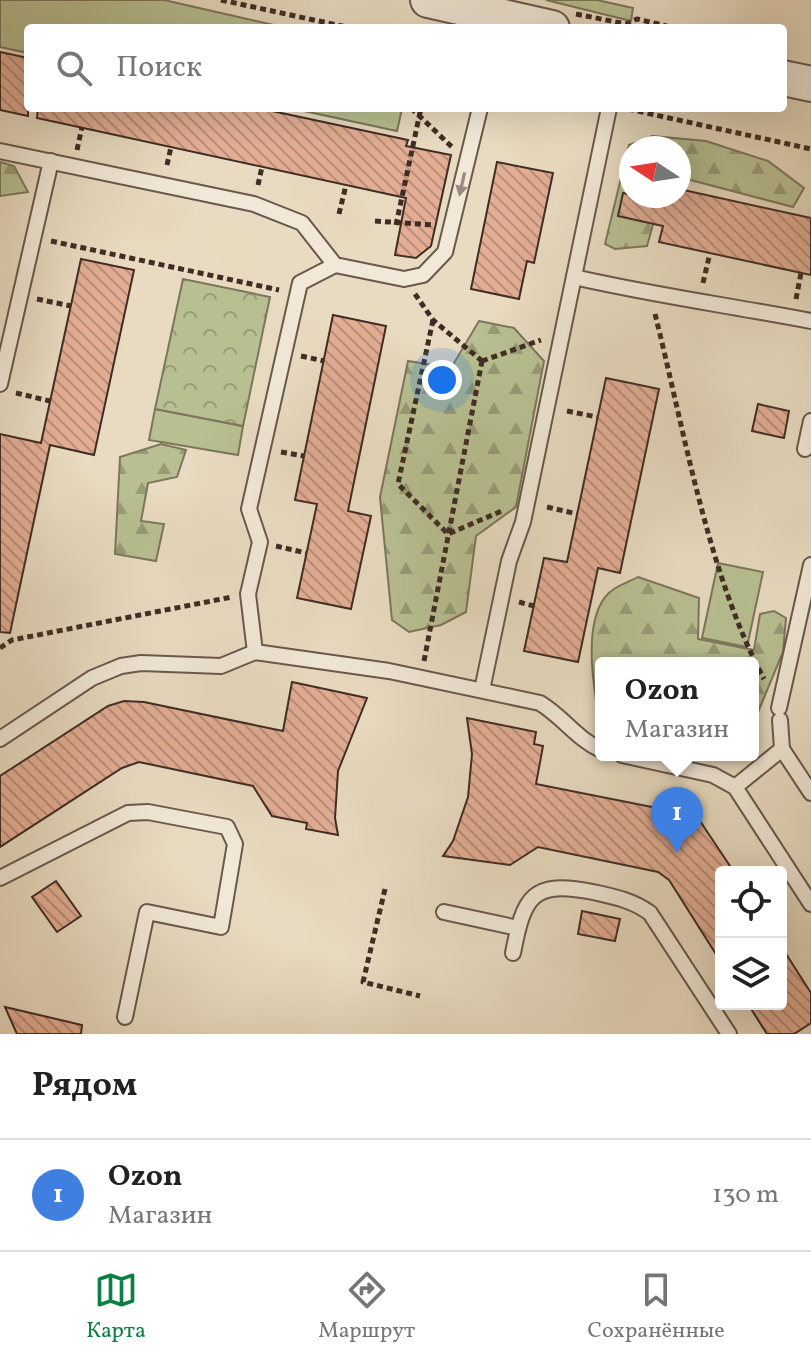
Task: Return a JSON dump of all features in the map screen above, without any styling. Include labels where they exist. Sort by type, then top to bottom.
[{"type":"street","points":[[428,0],[523,20]]},
{"type":"street","points":[[787,79],[811,84]]},
{"type":"lane","points":[[0,151],[279,212],[302,223],[335,265],[404,279],[423,275],[435,266],[445,252],[479,112]]},
{"type":"lane","points":[[482,690],[509,561],[527,503],[608,112]]},
{"type":"lane","points":[[6,388],[21,296],[51,161]]},
{"type":"lane","points":[[255,652],[248,594],[260,542],[249,509],[300,283],[335,265]]},
{"type":"lane","points":[[574,277],[650,295],[699,300],[811,321]]},
{"type":"lane","points":[[805,449],[811,421]]},
{"type":"lane","points":[[811,565],[780,714],[782,749],[811,793]]},
{"type":"lane","points":[[0,739],[92,678],[121,666],[141,663],[221,666],[255,652],[421,677],[540,703],[559,714],[583,741],[595,747]]},
{"type":"lane","points":[[735,787],[782,749]]},
{"type":"lane","points":[[649,761],[713,775],[735,787],[811,904]]},
{"type":"lane","points":[[0,878],[128,813],[148,812],[227,827],[233,834],[235,844],[221,927],[147,912],[125,1017]]},
{"type":"lane","points":[[513,953],[525,908],[541,891],[559,885],[634,901],[650,913],[729,1034]]},
{"type":"lane","points":[[444,912],[518,928]]},
{"type":"path","points":[[221,0],[333,24]]},
{"type":"path","points":[[523,20],[626,24],[637,19],[658,24]]},
{"type":"path","points":[[415,112],[467,162]]},
{"type":"path","points":[[396,225],[421,112]]},
{"type":"path","points":[[643,112],[811,149]]},
{"type":"path","points":[[339,214],[346,185]]},
{"type":"path","points":[[375,221],[452,227]]},
{"type":"path","points":[[34,237],[297,295]]},
{"type":"path","points":[[699,300],[710,253]]},
{"type":"path","points":[[404,279],[433,320],[482,361]]},
{"type":"path","points":[[650,295],[718,563],[752,657]]},
{"type":"path","points":[[21,296],[71,306]]},
{"type":"path","points":[[433,320],[398,484],[448,534]]},
{"type":"path","points":[[482,361],[562,335]]},
{"type":"path","points":[[538,356],[541,340]]},
{"type":"path","points":[[421,677],[482,361]]},
{"type":"path","points":[[6,388],[50,401]]},
{"type":"path","points":[[547,406],[597,417]]},
{"type":"path","points":[[448,534],[505,510],[508,495]]},
{"type":"path","points":[[527,503],[577,514]]},
{"type":"path","points":[[260,542],[306,553]]},
{"type":"path","points":[[0,648],[12,640],[248,594]]},
{"type":"path","points":[[759,671],[780,714]]},
{"type":"path","points":[[385,889],[363,982],[420,996]]},
{"type":"green space","points":[[0,0],[164,0],[269,24],[24,24],[24,52],[0,47]]},
{"type":"green space","points":[[546,0],[597,0],[633,8],[631,21]]},
{"type":"green space","points":[[309,112],[401,112],[397,131]]},
{"type":"green space","points":[[691,140],[706,141],[768,161],[804,188],[793,207],[691,180]]},
{"type":"green space","points":[[0,162],[14,166],[28,192],[0,196]]},
{"type":"green space","points":[[619,186],[619,208],[658,208],[647,246],[615,249],[605,244]]},
{"type":"green space","points":[[183,279],[270,297],[243,426],[155,409]]},
{"type":"green space","points":[[479,321],[514,328],[544,361],[516,507],[476,536],[466,612],[441,625],[409,632],[392,620],[380,497],[408,361],[451,368]]},
{"type":"green space","points":[[155,409],[243,426],[238,455],[149,440]]},
{"type":"green space","points":[[161,444],[186,450],[177,477],[148,483],[141,521],[164,524],[156,561],[115,554],[120,457]]},
{"type":"green space","points":[[718,563],[763,572],[747,647],[702,638]]},
{"type":"green space","points":[[638,577],[699,598],[698,639],[754,650],[760,614],[774,611],[786,618],[783,652],[759,710],[759,657],[595,657],[595,690],[592,661],[594,625],[598,609],[616,587]]},
{"type":"building","points":[[0,52],[24,57],[24,112],[28,112],[28,116],[0,110]]},
{"type":"building","points":[[38,112],[277,112],[408,140],[406,146],[451,155],[431,246],[416,258],[395,255],[406,198],[37,118]]},
{"type":"building","points":[[497,162],[553,173],[534,263],[527,261],[519,299],[471,289]]},
{"type":"building","points":[[691,192],[811,218],[811,275],[659,242],[663,226],[618,216],[620,208],[691,208]]},
{"type":"building","points":[[81,259],[134,270],[94,455],[50,445],[10,633],[0,632],[0,434],[41,443]]},
{"type":"building","points":[[333,315],[386,326],[348,511],[371,516],[351,609],[297,598],[317,504],[295,500]]},
{"type":"building","points":[[606,378],[659,389],[620,573],[598,568],[578,662],[524,651],[544,558],[567,562]]},
{"type":"building","points":[[758,404],[789,411],[784,438],[752,431]]},
{"type":"building","points":[[292,682],[367,698],[338,771],[335,818],[338,835],[306,829],[307,823],[272,816],[253,786],[139,762],[122,768],[0,847],[0,776],[108,706],[124,701],[144,702],[283,731]]},
{"type":"building","points":[[467,718],[536,732],[534,744],[543,746],[536,784],[687,814],[700,821],[730,866],[715,866],[715,953],[669,880],[658,872],[538,847],[510,865],[443,856],[453,841],[468,797],[472,754]]},
{"type":"building","points":[[56,881],[81,916],[57,932],[32,897]]},
{"type":"building","points":[[582,911],[620,919],[615,941],[578,934]]},
{"type":"building","points":[[787,955],[811,993],[811,1023],[794,1034],[767,1034],[752,1010],[787,1010]]},
{"type":"building","points":[[5,1007],[82,1025],[81,1034],[17,1034]]},
{"type":"place","name":"Ozon","points":[[677,853]]}]
